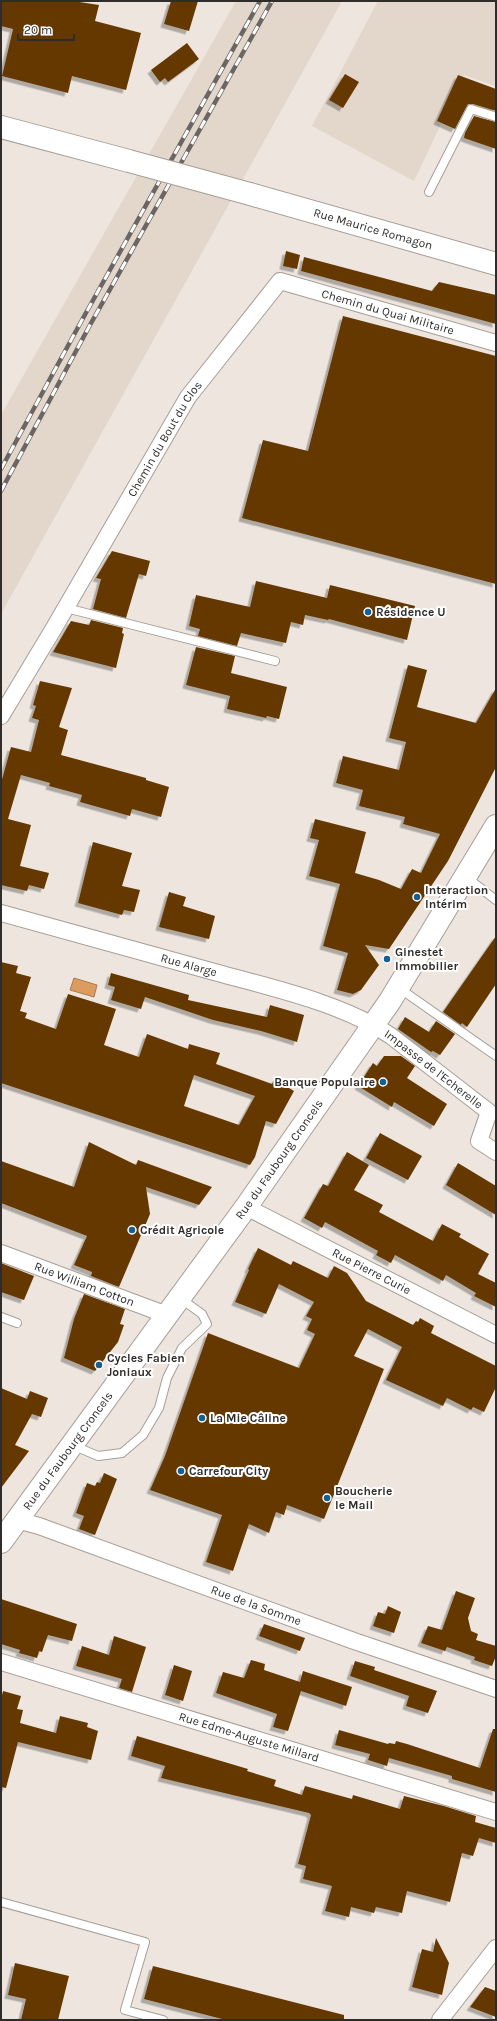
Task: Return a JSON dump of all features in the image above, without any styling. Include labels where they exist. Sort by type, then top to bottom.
[{"type":"main road","name":"Rue Maurice Romagon","points":[[1,127],[250,194],[496,264]]},
{"type":"main road","name":"Rue du Faubourg Croncels","points":[[1,1542],[246,1207],[374,1025],[465,877],[494,833]]},
{"type":"street","name":"Chemin du Quai Militaire","points":[[280,281],[496,343]]},
{"type":"street","name":"Chemin du Bout du Clos","points":[[1,716],[66,608],[188,397],[280,281]]},
{"type":"street","name":"Rue Alarge","points":[[1,912],[268,987],[354,1015],[374,1025]]},
{"type":"street","name":"Impasse de l'Echerelle","points":[[374,1025],[490,1112],[479,1141],[496,1152]]},
{"type":"street","name":"Rue Pierre Curie","points":[[246,1207],[496,1336]]},
{"type":"street","name":"Rue William Cotton","points":[[1,1253],[167,1315]]},
{"type":"street","name":"Rue de la Somme","points":[[17,1520],[39,1526],[332,1633],[496,1689]]},
{"type":"street","name":"Rue Edme-Auguste Millard","points":[[1,1662],[496,1812]]},
{"type":"street","points":[[440,2020],[496,1948]]},
{"type":"lane","points":[[429,192],[471,109],[496,117]]},
{"type":"lane","points":[[66,608],[275,661]]},
{"type":"lane","points":[[465,877],[496,900]]},
{"type":"lane","points":[[398,988],[496,1056]]},
{"type":"lane","points":[[72,1445],[98,1456],[122,1453],[143,1435],[158,1408],[167,1378],[182,1348],[207,1324],[202,1314],[180,1297]]},
{"type":"lane","points":[[1,1317],[17,1323]]},
{"type":"lane","points":[[1,1902],[145,1942],[125,2010],[163,2020]]},
{"type":"shaded area","points":[[236,1],[342,1],[1,614],[1,415]]},
{"type":"shaded area","points":[[378,1],[496,1],[496,86],[464,75],[414,181],[312,126]]},
{"type":"shaded area","points":[[74,978],[97,985],[94,997],[70,990]]},
{"type":"building","points":[[1,1],[73,1],[99,5],[95,21],[141,33],[126,90],[72,76],[68,93],[2,76],[13,29],[1,26]]},
{"type":"building","points":[[171,1],[198,1],[189,31],[164,24]]},
{"type":"building","points":[[187,43],[199,59],[168,82],[165,78],[160,82],[151,70]]},
{"type":"building","points":[[345,74],[359,82],[343,108],[329,100]]},
{"type":"building","points":[[458,75],[496,89],[496,111],[473,104],[468,104],[455,129],[437,121]]},
{"type":"building","points":[[474,116],[496,122],[496,149],[464,138]]},
{"type":"building","points":[[286,251],[300,255],[297,269],[283,266]]},
{"type":"building","points":[[304,257],[432,291],[439,282],[496,295],[496,324],[301,271]]},
{"type":"building","points":[[343,316],[496,356],[496,584],[242,518],[263,440],[308,451]]},
{"type":"building","points":[[112,551],[150,561],[146,576],[139,574],[126,618],[93,609],[101,579],[96,578]]},
{"type":"building","points":[[256,581],[327,598],[330,585],[415,606],[407,640],[329,619],[305,615],[303,625],[291,622],[286,643],[241,633],[237,646],[198,636],[200,629],[189,626],[196,595],[250,607]]},
{"type":"building","points":[[91,620],[123,628],[122,633],[124,634],[116,668],[53,652],[71,621],[89,625]]},
{"type":"building","points":[[196,647],[235,656],[231,673],[287,687],[279,719],[267,716],[266,718],[227,709],[230,696],[186,685]]},
{"type":"building","points":[[408,665],[427,670],[417,707],[476,723],[496,688],[496,767],[448,861],[389,949],[365,945],[379,965],[361,990],[353,994],[337,990],[348,953],[323,946],[340,884],[309,876],[319,840],[310,838],[315,819],[366,832],[355,873],[379,880],[401,889],[412,869],[421,873],[440,834],[403,824],[405,817],[359,806],[363,790],[336,783],[343,756],[399,770],[406,742],[389,738]]},
{"type":"building","points":[[40,681],[72,688],[59,727],[68,730],[61,755],[146,778],[146,780],[169,787],[161,817],[132,809],[130,816],[80,802],[82,795],[49,786],[50,783],[21,775],[8,819],[31,825],[20,866],[49,873],[44,889],[29,885],[27,891],[1,885],[1,783],[11,747],[31,752],[39,720],[32,718],[36,706],[33,705]]},
{"type":"building","points":[[93,842],[132,853],[122,886],[140,890],[134,912],[124,910],[122,915],[78,903]]},
{"type":"building","points":[[169,892],[186,897],[183,906],[215,916],[209,939],[159,927]]},
{"type":"building","points":[[496,936],[496,984],[467,1027],[462,1023],[461,1025],[443,1012]]},
{"type":"building","points":[[1,962],[18,966],[16,973],[31,977],[20,1011],[27,1013],[25,1018],[56,1029],[68,994],[116,1009],[104,1045],[139,1057],[147,1034],[188,1049],[189,1044],[220,1053],[216,1064],[272,1084],[274,1079],[294,1091],[276,1124],[266,1121],[255,1157],[250,1165],[1,1083]],"holes":[[[194,1075],[255,1096],[239,1125],[184,1106]]]},
{"type":"building","points":[[111,973],[189,995],[188,1000],[267,1017],[270,1005],[304,1015],[297,1042],[261,1031],[213,1020],[145,997],[141,1009],[111,1000],[115,987],[108,985]]},
{"type":"building","points":[[405,1017],[429,1032],[436,1021],[455,1034],[440,1055],[433,1051],[431,1052],[398,1029]]},
{"type":"building","points":[[384,1056],[401,1056],[415,1066],[407,1078],[447,1104],[434,1126],[394,1102],[392,1107],[358,1086],[373,1063],[377,1066]]},
{"type":"building","points":[[380,1133],[422,1156],[408,1180],[366,1158]]},
{"type":"building","points":[[89,1142],[136,1165],[138,1160],[212,1187],[199,1205],[146,1187],[150,1214],[119,1287],[91,1276],[92,1272],[74,1265],[87,1236],[1,1203],[1,1161],[74,1187]]},
{"type":"building","points":[[347,1152],[369,1165],[354,1190],[383,1205],[379,1212],[433,1241],[442,1224],[461,1234],[459,1237],[489,1254],[478,1274],[496,1283],[496,1307],[474,1296],[476,1293],[446,1275],[443,1281],[395,1255],[391,1263],[376,1255],[378,1251],[325,1222],[322,1228],[304,1218],[323,1184],[328,1186]]},
{"type":"building","points":[[458,1163],[496,1186],[496,1215],[446,1185]]},
{"type":"building","points":[[258,1248],[291,1265],[293,1261],[328,1278],[334,1266],[347,1273],[366,1301],[413,1325],[416,1321],[418,1322],[420,1318],[434,1326],[431,1333],[496,1366],[496,1387],[484,1412],[473,1407],[471,1410],[447,1398],[443,1406],[386,1380],[402,1347],[368,1329],[354,1356],[384,1369],[324,1519],[287,1505],[284,1515],[276,1512],[269,1533],[249,1524],[233,1571],[206,1562],[222,1515],[150,1490],[165,1456],[208,1333],[299,1368],[315,1334],[307,1330],[312,1319],[306,1316],[314,1302],[279,1284],[266,1314],[235,1302]]},
{"type":"building","points":[[1,1263],[34,1276],[24,1300],[1,1292]]},
{"type":"building","points":[[84,1294],[125,1309],[120,1324],[124,1325],[118,1342],[95,1371],[64,1358],[74,1319]]},
{"type":"building","points":[[1,1388],[27,1399],[30,1391],[48,1398],[41,1417],[32,1414],[15,1445],[29,1451],[1,1488]]},
{"type":"building","points":[[104,1473],[117,1479],[95,1535],[79,1529],[84,1516],[76,1513],[87,1483],[95,1486],[97,1482],[100,1483]]},
{"type":"building","points":[[456,1591],[475,1598],[468,1618],[471,1631],[478,1634],[476,1640],[496,1646],[496,1656],[492,1666],[474,1660],[475,1657],[447,1647],[445,1651],[421,1643],[428,1626],[442,1630]]},
{"type":"building","points":[[1,1599],[77,1624],[72,1641],[48,1635],[42,1652],[39,1651],[37,1658],[19,1653],[20,1650],[1,1644]]},
{"type":"building","points":[[388,1606],[401,1612],[394,1633],[373,1626],[378,1612],[385,1614]]},
{"type":"building","points":[[264,1624],[305,1638],[300,1651],[259,1636]]},
{"type":"building","points":[[114,1636],[146,1647],[132,1692],[119,1688],[122,1679],[76,1666],[82,1646],[109,1655]]},
{"type":"building","points":[[251,1660],[265,1664],[264,1670],[300,1682],[303,1671],[352,1687],[346,1706],[301,1691],[288,1731],[273,1727],[277,1714],[216,1693],[223,1672],[244,1678]]},
{"type":"building","points":[[355,1661],[375,1667],[374,1670],[437,1691],[428,1713],[406,1706],[409,1696],[350,1676]]},
{"type":"building","points":[[174,1665],[192,1671],[183,1701],[165,1695]]},
{"type":"building","points":[[3,1691],[21,1696],[17,1709],[23,1710],[20,1723],[56,1733],[60,1716],[88,1723],[87,1727],[98,1731],[91,1760],[18,1742],[6,1788],[1,1787],[1,1699]]},
{"type":"building","points":[[493,1729],[496,1729],[496,1792],[452,1779],[452,1776],[389,1758],[387,1766],[368,1760],[370,1754],[335,1745],[339,1730],[388,1744],[395,1744],[396,1741],[480,1768]]},
{"type":"building","points":[[137,1736],[248,1769],[247,1771],[276,1780],[274,1786],[302,1795],[305,1786],[352,1799],[353,1795],[400,1809],[404,1796],[444,1806],[476,1816],[475,1822],[496,1828],[496,1843],[479,1838],[473,1856],[462,1853],[450,1902],[407,1891],[402,1913],[376,1907],[374,1913],[351,1907],[349,1917],[325,1911],[332,1886],[303,1879],[306,1866],[298,1864],[311,1815],[309,1813],[161,1778],[165,1766],[131,1756]]},
{"type":"building","points":[[436,1938],[449,1963],[442,1995],[412,1987],[422,1949],[433,1952]]},
{"type":"building","points":[[15,1963],[69,1976],[58,2020],[21,2020],[26,1999],[8,1995]]},
{"type":"building","points":[[153,1966],[344,2015],[344,2020],[226,2020],[144,1999]]},
{"type":"building","points":[[485,1987],[496,1991],[496,2017],[470,2007]]},
{"type":"railway","points":[[1,469],[82,320],[260,1]]},
{"type":"railway","points":[[1,491],[90,325],[272,1]]},
{"type":"place","name":"Résidence U","points":[[368,612]]},
{"type":"place","name":"Interaction Intérim","points":[[417,897]]},
{"type":"place","name":"Ginestet Immobilier","points":[[387,959]]},
{"type":"place","name":"Banque Populaire","points":[[383,1082]]},
{"type":"place","name":"Crédit Agricole","points":[[132,1230]]},
{"type":"place","name":"Cycles Fabien Joniaux","points":[[99,1365]]},
{"type":"place","name":"La Mie Câline","points":[[202,1418]]},
{"type":"place","name":"Carrefour City","points":[[181,1471]]},
{"type":"place","name":"Boucherie le Mail","points":[[327,1498]]}]
